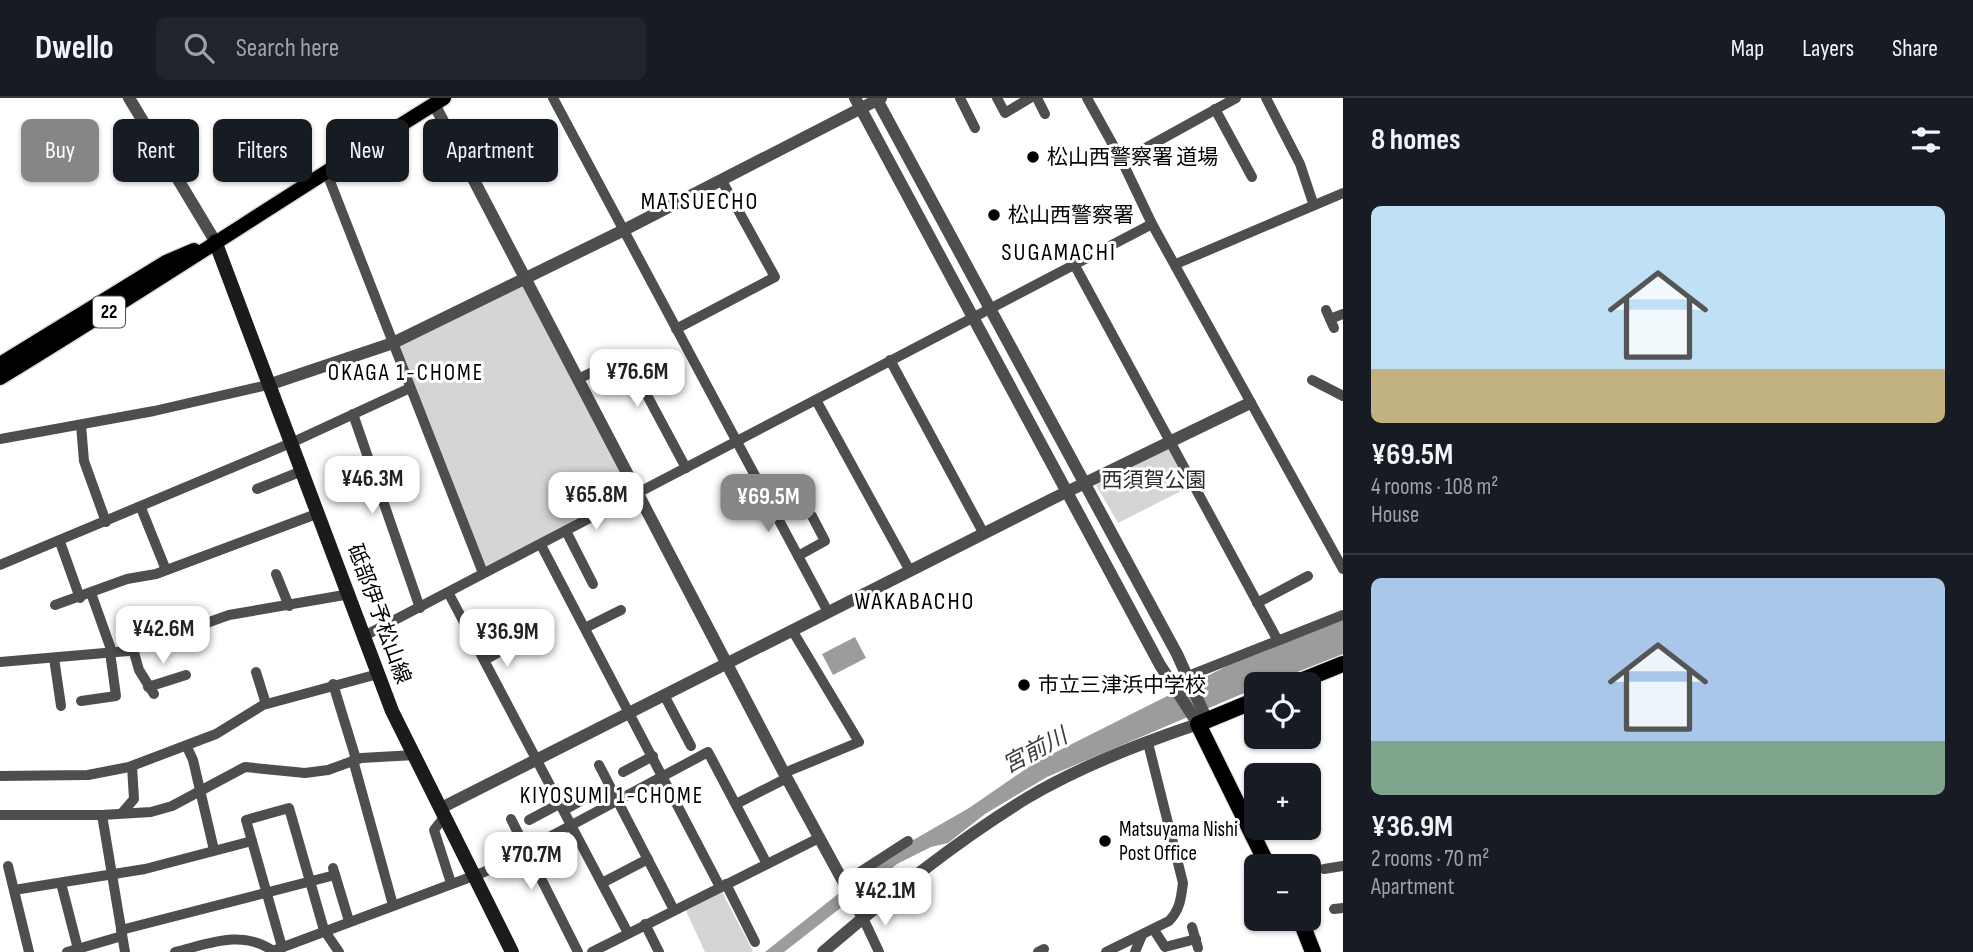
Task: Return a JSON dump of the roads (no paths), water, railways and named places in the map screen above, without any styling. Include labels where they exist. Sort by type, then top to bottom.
[{"type":"highway","points":[[1321,673],[1343,664]]},
{"type":"highway","points":[[1201,720],[1244,704]]},
{"type":"highway","points":[[1201,720],[1244,796]]},
{"type":"highway","points":[[1201,720],[1262,854]]},
{"type":"highway","points":[[1294,931],[1302,952]]},
{"type":"highway","points":[[1305,931],[1313,952]]},
{"type":"main road","name":"22","points":[[409,120],[439,101]]},
{"type":"main road","name":"22","points":[[0,378],[172,273],[215,241],[326,171]]},
{"type":"main road","name":"22","points":[[0,364],[166,262],[215,241]]},
{"type":"main road","name":"砥部伊予松山線","points":[[215,241],[366,635],[378,674],[512,952]]},
{"type":"street","points":[[129,98],[215,241]]},
{"type":"street","points":[[553,98],[828,612]]},
{"type":"street","points":[[960,98],[975,128]]},
{"type":"street","points":[[997,98],[1004,113],[1030,98]]},
{"type":"street","points":[[1037,98],[1045,114]]},
{"type":"street","points":[[1087,98],[1122,161],[1152,224],[1343,569]]},
{"type":"street","points":[[1122,161],[1236,98]]},
{"type":"street","points":[[1266,98],[1300,164],[1313,203]]},
{"type":"street","points":[[0,439],[82,425],[268,385],[393,343],[722,181],[858,103],[878,99],[1177,654],[1180,681],[1201,720],[1030,796],[978,829],[823,952]]},
{"type":"street","points":[[439,101],[578,379],[879,952]]},
{"type":"street","points":[[858,103],[1160,665],[1180,681]]},
{"type":"street","points":[[1215,109],[1252,177]]},
{"type":"street","points":[[1224,154],[1236,149]]},
{"type":"street","points":[[676,329],[775,277],[722,181]]},
{"type":"street","points":[[330,182],[483,573]]},
{"type":"street","points":[[1176,264],[1313,203],[1343,193]]},
{"type":"street","points":[[366,635],[449,594],[483,573],[1152,224]]},
{"type":"street","points":[[1074,264],[1277,639]]},
{"type":"street","points":[[1330,319],[1343,314]]},
{"type":"street","points":[[578,379],[626,356],[686,468]]},
{"type":"street","points":[[890,360],[984,534]]},
{"type":"street","points":[[1312,380],[1343,396]]},
{"type":"street","points":[[0,565],[141,508],[410,388]]},
{"type":"street","points":[[816,400],[910,571]]},
{"type":"street","points":[[451,883],[434,830],[443,812],[537,758],[1067,491],[1250,403]]},
{"type":"street","points":[[353,414],[420,608]]},
{"type":"street","points":[[82,425],[84,461],[106,522]]},
{"type":"street","points":[[257,489],[302,471]]},
{"type":"street","points":[[141,508],[166,570]]},
{"type":"street","points":[[55,605],[127,579],[166,570],[318,513]]},
{"type":"street","points":[[798,556],[825,541],[818,520]]},
{"type":"street","points":[[566,531],[593,584]]},
{"type":"street","points":[[60,542],[80,598]]},
{"type":"street","points":[[541,545],[663,776],[755,942]]},
{"type":"street","points":[[276,574],[289,606]]},
{"type":"street","points":[[1257,603],[1308,576]]},
{"type":"street","points":[[81,701],[116,696],[111,652],[91,593]]},
{"type":"street","points":[[0,662],[133,649],[229,615],[350,594]]},
{"type":"street","points":[[449,594],[628,933]]},
{"type":"street","points":[[585,628],[621,610]]},
{"type":"street","points":[[1180,681],[1277,639],[1343,615]]},
{"type":"street","points":[[736,804],[786,776],[859,742],[792,630]]},
{"type":"street","points":[[485,660],[522,639]]},
{"type":"street","points":[[133,649],[151,690],[186,675]]},
{"type":"street","points":[[54,658],[61,706]]},
{"type":"street","points":[[256,672],[266,704]]},
{"type":"street","points":[[0,776],[88,775],[132,766],[216,734],[266,704],[378,674]]},
{"type":"street","points":[[333,684],[393,905]]},
{"type":"street","points":[[664,695],[691,746]]},
{"type":"street","points":[[1106,952],[1154,930],[1177,913],[1183,883],[1148,743]]},
{"type":"street","points":[[187,747],[214,850]]},
{"type":"street","points":[[175,952],[237,938],[264,944],[276,950],[474,874],[527,849],[708,752],[767,864]]},
{"type":"street","points":[[0,815],[151,812],[172,806],[245,767],[305,773],[328,770],[355,760],[415,755]]},
{"type":"street","points":[[623,772],[653,756]]},
{"type":"street","points":[[599,765],[674,910]]},
{"type":"street","points":[[122,813],[134,799],[132,766]]},
{"type":"street","points":[[529,820],[595,793]]},
{"type":"street","points":[[276,950],[267,894],[246,820],[289,808],[324,930],[340,952]]},
{"type":"street","points":[[102,815],[110,876],[125,952]]},
{"type":"street","points":[[511,818],[578,952]]},
{"type":"street","points":[[592,952],[819,838]]},
{"type":"street","points":[[14,890],[110,876],[252,841]]},
{"type":"street","points":[[843,883],[908,841]]},
{"type":"street","points":[[602,883],[648,859]]},
{"type":"street","points":[[8,866],[29,952]]},
{"type":"street","points":[[1324,869],[1343,866]]},
{"type":"street","points":[[67,952],[121,933],[310,882],[334,872],[349,921]]},
{"type":"street","points":[[61,883],[78,949]]},
{"type":"street","points":[[645,924],[659,952]]},
{"type":"street","points":[[1154,930],[1165,947],[1197,944],[1192,927]]},
{"type":"street","points":[[1135,952],[1142,935]]},
{"type":"place","name":"松山西警察署 道場","points":[[1033,157]]},
{"type":"place","name":"松山西警察署","points":[[994,215]]},
{"type":"place","name":"市立三津浜中学校","points":[[1024,685]]},
{"type":"place","name":"Matsuyama Nishi Post Office","points":[[1105,841]]},
{"type":"district","name":"MATSUECHO","points":[[700,201]]},
{"type":"district","name":"SUGAMACHI","points":[[1059,252]]},
{"type":"district","name":"OKAGA 1-CHOME","points":[[406,373]]},
{"type":"district","name":"WAKABACHO","points":[[915,601]]},
{"type":"district","name":"KIYOSUMI 1-CHOME","points":[[612,796]]},
{"type":"park label","name":"西須賀公園","points":[[1154,480]]},
{"type":"water label","name":"宮前川","points":[[1035,751]]}]
